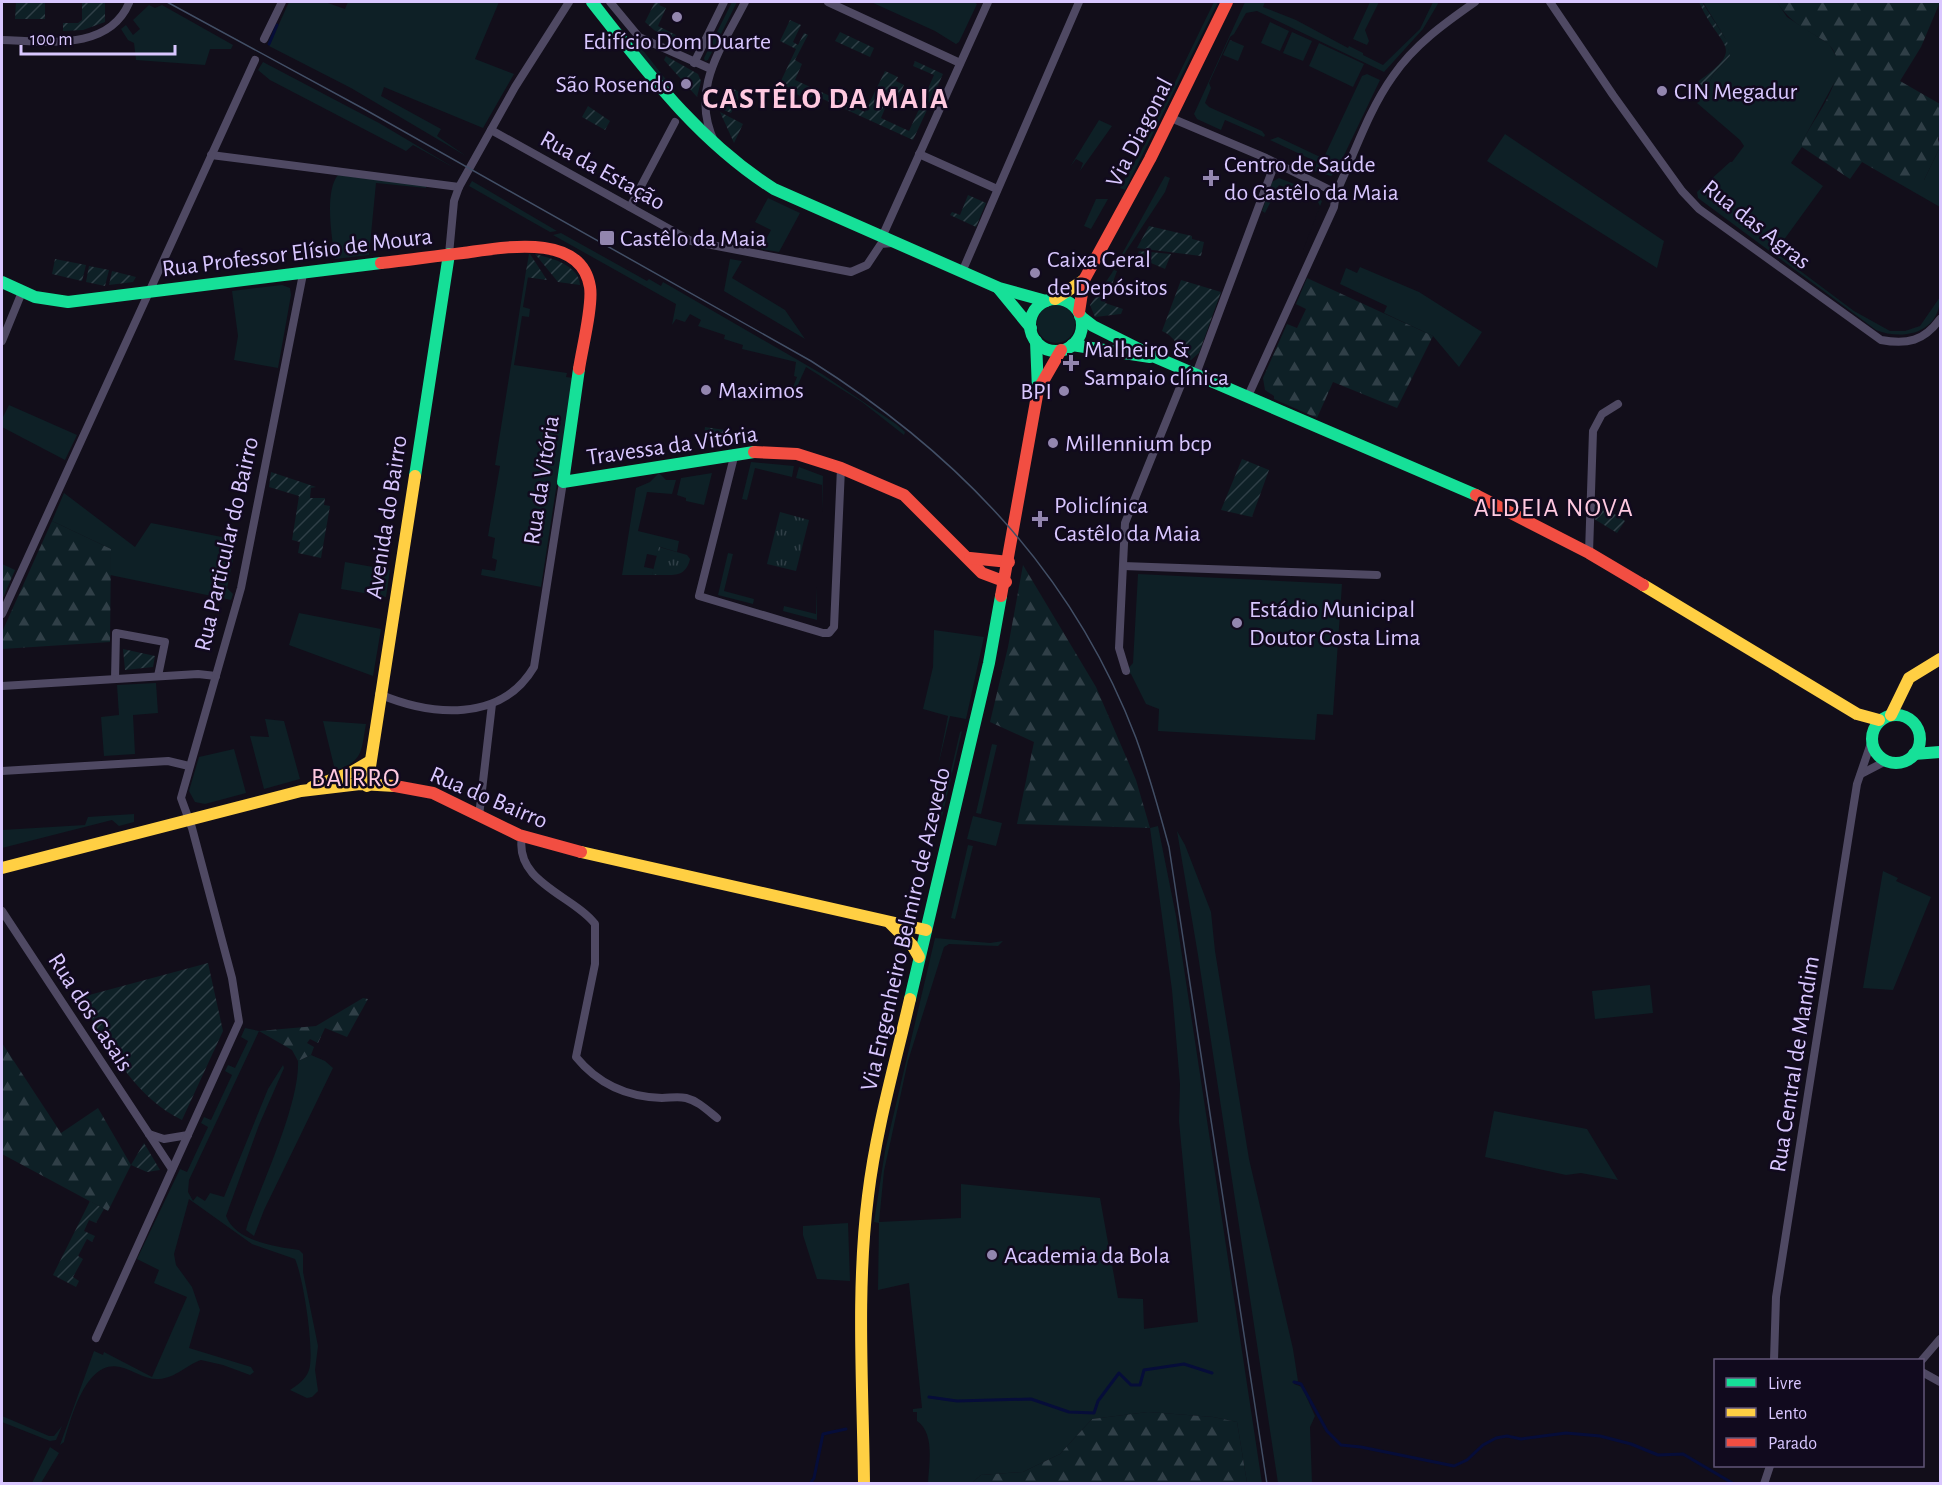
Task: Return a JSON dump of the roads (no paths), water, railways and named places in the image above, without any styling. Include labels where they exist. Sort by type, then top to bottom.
[{"type":"main road","points":[[592,2],[690,125],[719,153],[748,175],[774,189],[999,288],[1069,302],[1093,326],[1155,357],[1500,506],[1589,553],[1857,714],[1885,718],[1907,717]]},
{"type":"main road","name":"Via Diagonal","points":[[1080,314],[1084,280],[1171,118],[1227,2]]},
{"type":"main road","name":"Rua da Vitória","points":[[449,254],[522,245],[541,246],[568,256],[587,276],[590,294],[563,482]]},
{"type":"main road","name":"Rua Professor Elísio de Moura","points":[[2,282],[42,299],[68,302],[449,254]]},
{"type":"main road","name":"Avenida do Bairro","points":[[367,786],[379,694],[449,254]]},
{"type":"main road","name":"Via Diagonal","points":[[1050,300],[1084,280]]},
{"type":"main road","points":[[999,288],[1031,328],[1036,341],[1047,349],[1092,346],[1155,357]]},
{"type":"main road","points":[[1031,328],[1033,314],[1050,300]]},
{"type":"main road","points":[[1066,348],[1081,332],[1080,314]]},
{"type":"main road","name":"Via Engenheiro Belmiro de Azevedo","points":[[864,1484],[864,1222],[873,1157],[1006,582],[1038,390],[1036,341]]},
{"type":"main road","name":"Via Engenheiro Belmiro de Azevedo","points":[[1038,390],[1066,348]]},
{"type":"main road","name":"Travessa da Vitória","points":[[563,482],[735,453],[797,454],[841,468],[904,495],[988,577],[1006,582]]},
{"type":"main road","points":[[970,558],[1009,562]]},
{"type":"main road","points":[[1871,739],[1915,673],[1941,659]]},
{"type":"main road","points":[[1902,694],[1907,717],[1916,726],[1920,739],[1914,754]]},
{"type":"main road","points":[[1857,714],[1871,739],[1874,751],[1886,761],[1901,763],[1914,754],[1941,751]]},
{"type":"main road","points":[[1920,739],[1941,751]]},
{"type":"main road","points":[[304,791],[352,772],[369,762]]},
{"type":"main road","name":"Rua do Bairro","points":[[2,868],[304,791],[398,786],[434,793],[522,837],[926,930]]},
{"type":"main road","points":[[889,922],[912,945],[919,957]]},
{"type":"street","points":[[264,39],[282,2]]},
{"type":"street","points":[[449,254],[454,201],[459,187],[515,87],[569,2]]},
{"type":"street","points":[[610,2],[641,38],[711,69]]},
{"type":"street","points":[[694,63],[724,2]]},
{"type":"street","points":[[719,153],[705,114],[705,88],[711,69],[745,2]]},
{"type":"street","points":[[828,2],[960,63]]},
{"type":"street","points":[[848,11],[852,2]]},
{"type":"street","points":[[882,237],[988,2]]},
{"type":"street","points":[[962,272],[1079,2]]},
{"type":"street","points":[[1248,396],[1334,207],[1336,193],[1382,93],[1393,76],[1435,31],[1475,2]]},
{"type":"street","name":"Rua das Agras","points":[[1550,2],[1613,94],[1683,191],[1699,209],[1881,340],[1899,343],[1917,340],[1933,330],[1941,319]]},
{"type":"street","points":[[2,40],[69,41],[95,36],[119,21],[129,3]]},
{"type":"street","points":[[2,614],[255,60]]},
{"type":"street","points":[[1171,118],[1275,163],[1336,193]]},
{"type":"street","points":[[630,207],[673,126]]},
{"type":"street","name":"Rua da Estação","points":[[491,130],[691,241],[851,272],[867,265],[880,244],[896,243]]},
{"type":"street","points":[[919,154],[998,189]]},
{"type":"street","points":[[211,155],[459,187]]},
{"type":"street","points":[[1126,671],[1119,648],[1125,523],[1192,373],[1275,163]]},
{"type":"street","name":"Rua Particular do Bairro","points":[[172,1169],[237,1031],[240,1016],[181,798],[236,609],[303,274]]},
{"type":"street","points":[[2,340],[22,292]]},
{"type":"street","points":[[1589,553],[1592,441],[1602,414],[1618,404]]},
{"type":"street","points":[[735,453],[699,596],[821,633],[832,630],[841,468]]},
{"type":"street","name":"Rua da Vitória","points":[[379,694],[415,707],[440,712],[501,702],[521,685],[534,667],[563,482]]},
{"type":"street","points":[[1123,566],[1377,575]]},
{"type":"street","points":[[115,679],[116,633],[165,642],[158,676]]},
{"type":"street","points":[[2,686],[158,676],[203,674],[216,676]]},
{"type":"street","points":[[478,816],[492,704]]},
{"type":"street","name":"Rua Central de Mandim","points":[[1774,1359],[1776,1297],[1852,815],[1871,739]]},
{"type":"street","points":[[2,771],[168,761],[189,766]]},
{"type":"street","points":[[1862,774],[1886,761]]},
{"type":"street","points":[[522,837],[521,845],[527,865],[537,879],[579,907],[595,924],[595,964],[576,1057],[587,1071],[619,1092],[663,1098],[687,1098],[700,1104],[717,1118]]},
{"type":"street","name":"Rua dos Casais","points":[[2,911],[172,1169]]},
{"type":"street","points":[[149,1134],[164,1139],[188,1135]]},
{"type":"street","points":[[96,1338],[172,1169]]},
{"type":"street","points":[[1923,1359],[1941,1339]]},
{"type":"street","points":[[1924,1373],[1941,1382]]},
{"type":"street","points":[[1764,1484],[1770,1467]]},
{"type":"waterway","points":[[269,44],[277,25]]},
{"type":"waterway","points":[[929,1397],[957,1401],[1031,1399],[1069,1412],[1094,1413],[1098,1401],[1119,1373],[1131,1385],[1140,1385],[1144,1370],[1184,1364],[1212,1373]]},
{"type":"waterway","points":[[1294,1382],[1301,1384],[1327,1431],[1341,1445],[1454,1466],[1467,1460],[1483,1445],[1496,1438],[1507,1436],[1521,1439],[1566,1433],[1600,1436],[1631,1444],[1658,1455],[1683,1454],[1734,1484]]},
{"type":"waterway","points":[[810,1484],[814,1478],[823,1434],[846,1429]]},
{"type":"tram line","points":[[167,2],[364,109],[811,361],[865,397],[915,436],[962,478],[1005,522],[1044,571],[1079,623],[1110,678],[1141,752],[1169,847],[1267,1484]]},
{"type":"place","name":"Edifício Dom Duarte","points":[[677,17]]},
{"type":"place","name":"São Rosendo","points":[[686,84]]},
{"type":"place","name":"CIN Megadur","points":[[1662,91]]},
{"type":"place","name":"Centro de Saúde do Castêlo da Maia","points":[[1211,178]]},
{"type":"place","name":"Castêlo da Maia","points":[[607,238]]},
{"type":"place","name":"Caixa Geral de Depósitos","points":[[1035,273]]},
{"type":"place","name":"Malheiro & Sampaio clínica","points":[[1071,363]]},
{"type":"place","name":"Maximos","points":[[706,390]]},
{"type":"place","name":"BPI","points":[[1064,391]]},
{"type":"place","name":"Millennium bcp","points":[[1053,443]]},
{"type":"place","name":"Policlínica Castêlo da Maia","points":[[1040,519]]},
{"type":"place","name":"Estádio Municipal Doutor Costa Lima","points":[[1237,623]]},
{"type":"place","name":"Academia da Bola","points":[[992,1255]]},
{"type":"district","name":"CASTÊLO DA MAIA","points":[[826,98]]},
{"type":"district","name":"ALDEIA NOVA","points":[[1554,507]]},
{"type":"district","name":"BAIRRO","points":[[356,777]]}]
